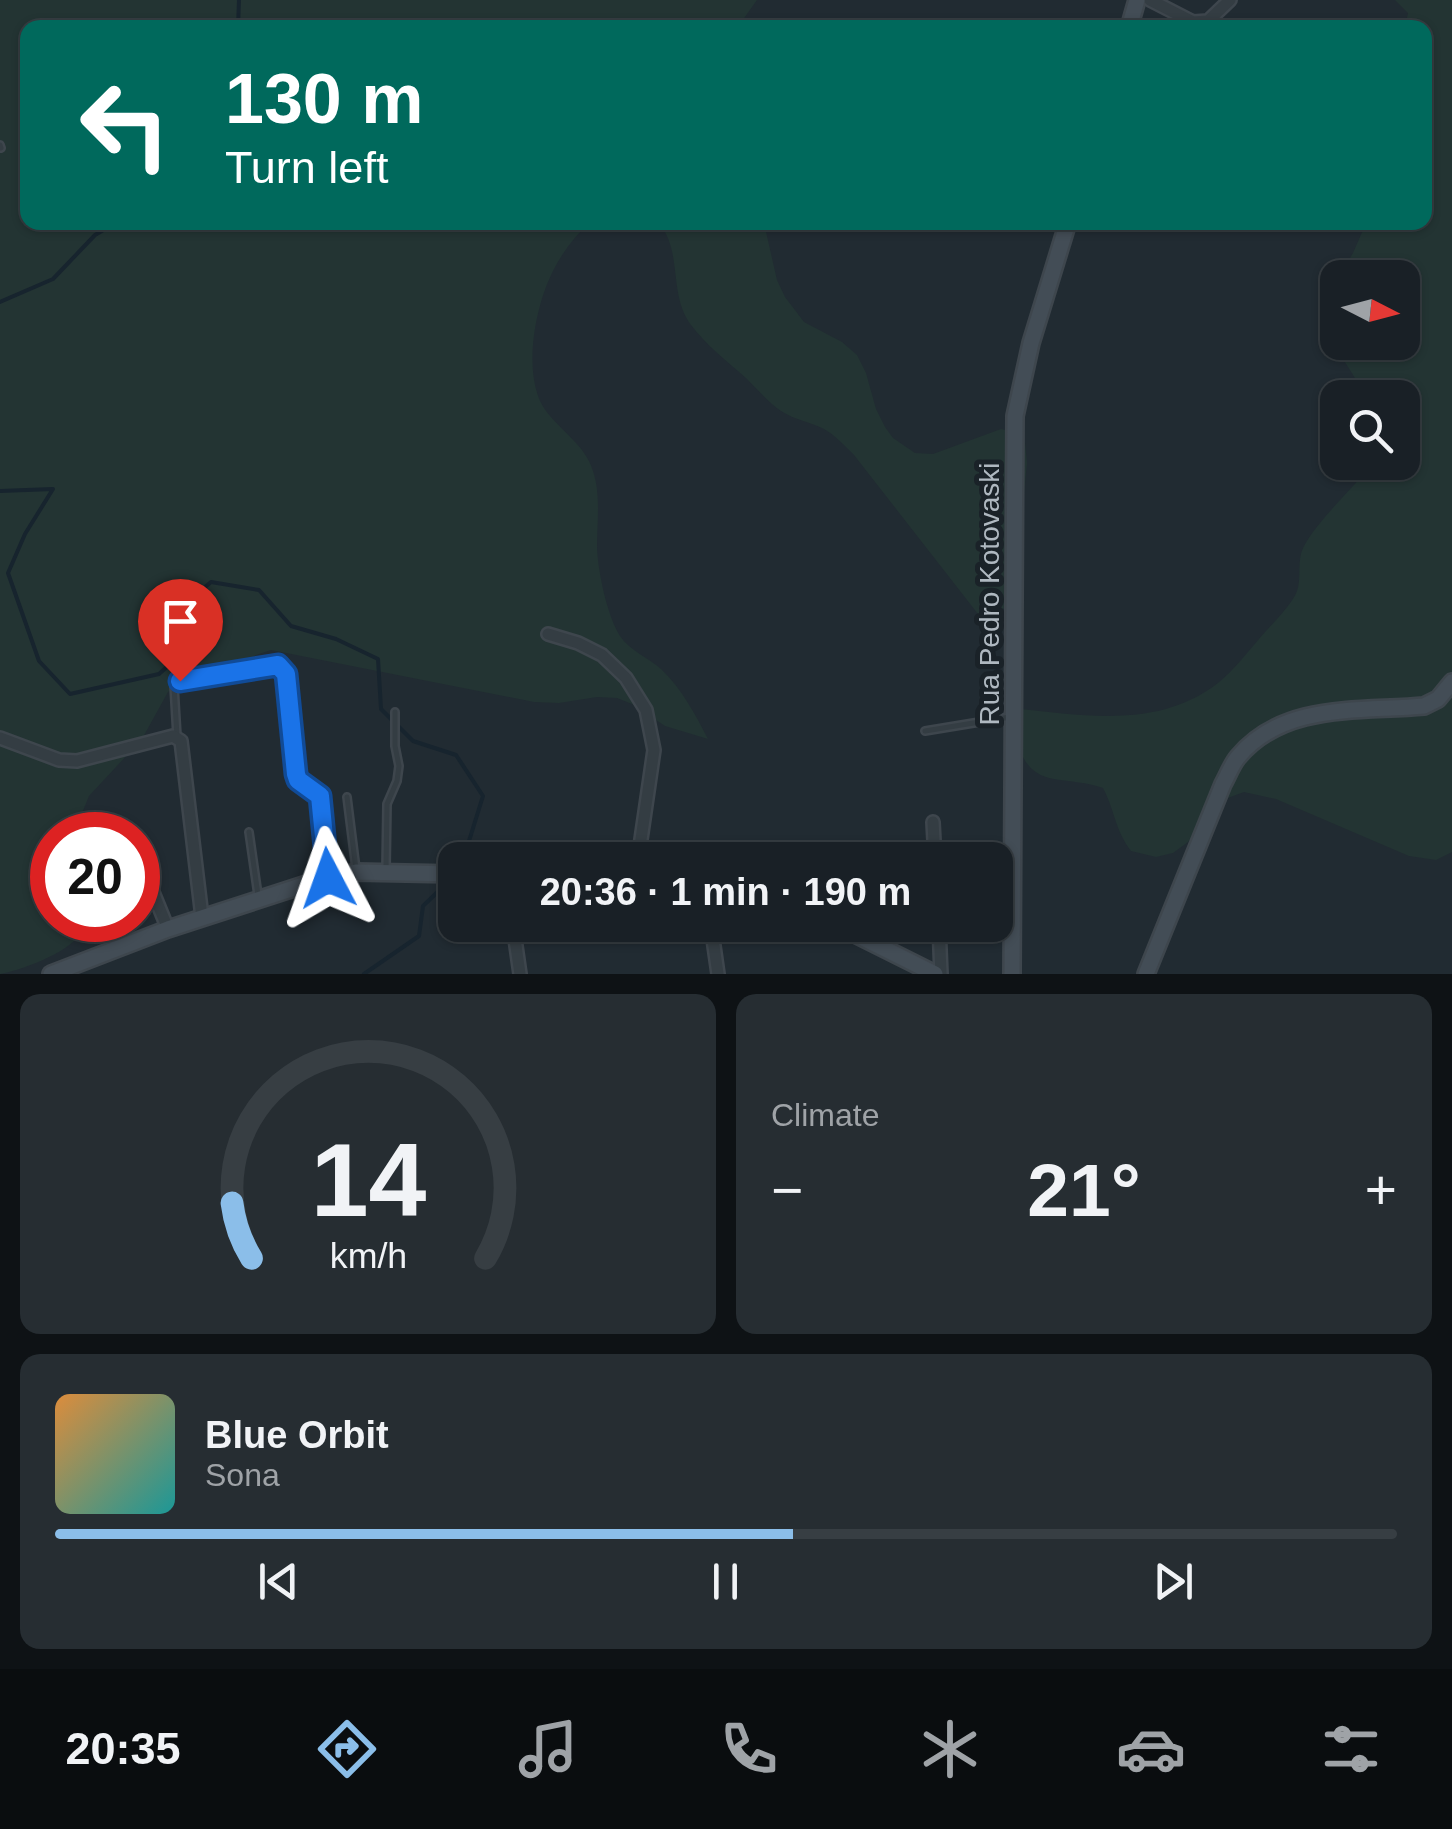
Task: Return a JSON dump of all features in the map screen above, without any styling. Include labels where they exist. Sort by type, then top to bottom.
[{"type":"street","points":[[1150,0],[1189,20]]},
{"type":"street","points":[[1209,20],[1230,0]]},
{"type":"street","name":"Rua Pedro Kotovaski","points":[[1012,974],[1015,416],[1031,343],[1066,230]]},
{"type":"street","points":[[548,634],[602,655],[626,678],[646,710],[654,750],[641,842]]},
{"type":"street","points":[[1146,974],[1237,758],[1287,720],[1312,714],[1424,706],[1438,700],[1452,682]]},
{"type":"street","points":[[0,738],[59,760],[77,761],[177,738],[202,917]]},
{"type":"street","points":[[933,822],[934,842]]},
{"type":"street","points":[[51,974],[168,928],[328,878],[356,872],[438,874]]},
{"type":"street","points":[[160,909],[168,928]]},
{"type":"street","points":[[515,942],[520,974]]},
{"type":"street","points":[[713,942],[718,974]]},
{"type":"street","points":[[872,942],[938,974],[939,942]]},
{"type":"lane","points":[[177,738],[174,686],[180,681],[278,665],[283,668],[296,774],[298,780],[320,796],[328,878]]},
{"type":"lane","points":[[386,872],[387,804],[399,766],[395,712]]},
{"type":"lane","points":[[926,731],[1013,716]]},
{"type":"lane","points":[[347,797],[356,872]]},
{"type":"lane","points":[[249,832],[259,898]]},
{"type":"shaded area","points":[[0,0],[757,0],[743,20],[20,20],[20,230],[582,230],[553,271],[541,303],[532,361],[538,397],[590,462],[598,499],[599,568],[615,627],[629,646],[661,669],[675,685],[708,739],[665,726],[617,698],[534,702],[271,650],[256,655],[228,677],[203,678],[168,692],[142,739],[89,796],[82,812],[30,812],[30,942],[73,942],[30,965],[0,974]]},
{"type":"shaded area","points":[[1395,0],[1452,0],[1452,852],[1436,860],[1409,856],[1276,799],[1244,792],[1225,799],[1188,842],[1173,853],[1156,857],[1131,851],[1103,788],[1042,775],[1026,762],[1012,708],[1092,716],[1145,713],[1195,698],[1229,673],[1290,603],[1298,587],[1305,545],[1359,480],[1420,480],[1420,380],[1356,380],[1344,360],[1420,360],[1420,260],[1349,260],[1363,230],[1432,230],[1432,20],[1406,20],[1408,13]]},
{"type":"shaded area","points":[[663,230],[766,230],[785,297],[804,322],[842,342],[857,355],[885,427],[893,438],[915,453],[933,454],[1001,429],[1018,433],[1025,443],[1027,463],[1013,603],[994,614],[978,614],[847,448],[824,429],[777,408],[703,339],[684,313]]},
{"type":"waterway","points":[[238,20],[239,0]]},
{"type":"waterway","points":[[0,302],[53,279],[103,230]]},
{"type":"waterway","points":[[0,491],[53,489],[25,534],[8,573],[39,661],[70,694],[159,674],[170,664],[175,613],[211,582],[259,590],[291,626],[336,639],[378,659],[381,709],[413,741],[456,755],[483,796],[468,842]]},
{"type":"waterway","points":[[364,974],[419,936],[423,906],[438,892]]},
{"type":"route","points":[[180,681],[278,665],[283,668],[296,774],[298,780],[320,796],[328,878]]}]
